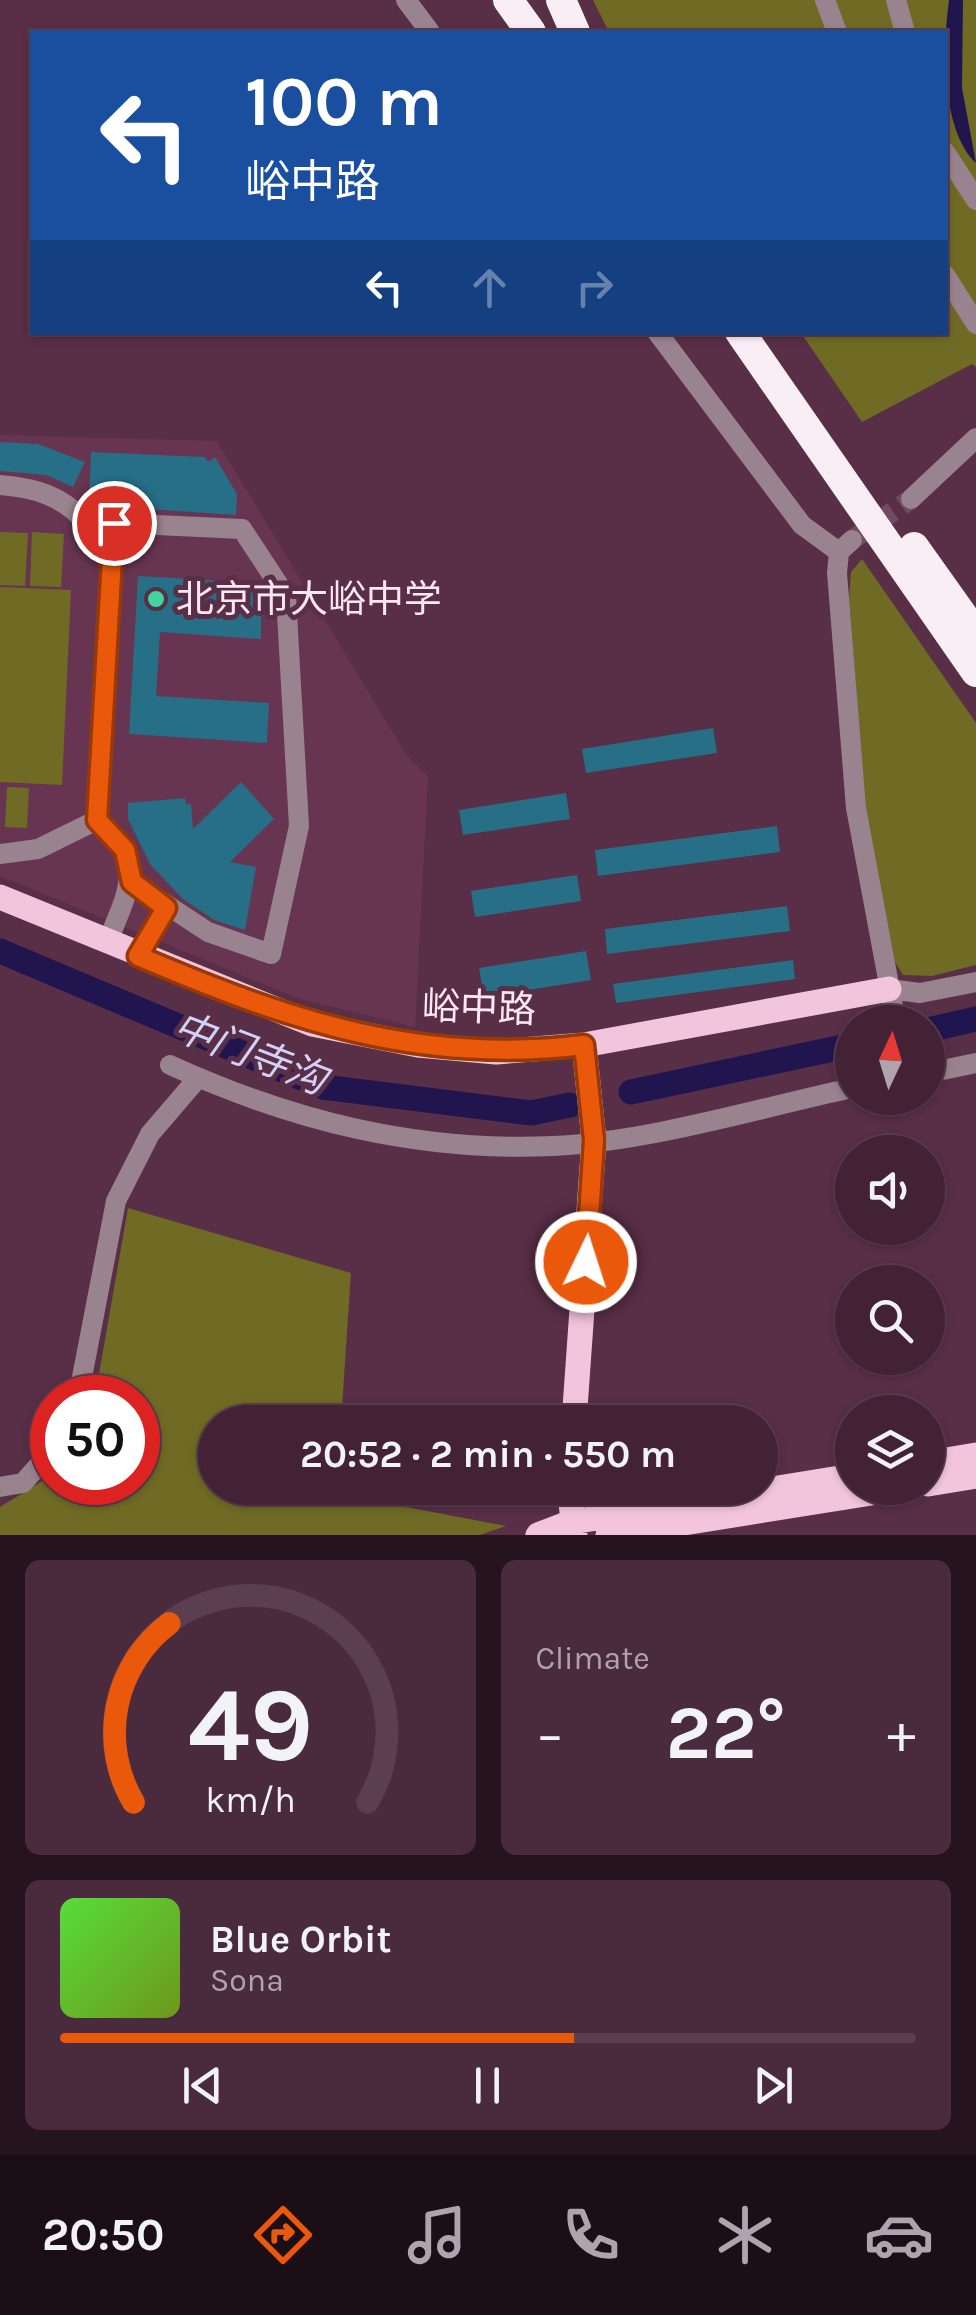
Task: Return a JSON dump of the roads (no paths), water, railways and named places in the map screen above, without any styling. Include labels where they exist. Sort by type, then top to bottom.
[{"type":"highway","points":[[508,0],[530,30]]},
{"type":"highway","points":[[527,0],[549,30]]},
{"type":"highway","points":[[562,0],[574,30]]},
{"type":"highway","points":[[742,335],[976,672]]},
{"type":"highway","points":[[764,335],[976,634]]},
{"type":"main road","name":"峪中路","points":[[0,897],[312,1024],[383,1041],[496,1052],[584,1045],[835,1013]]},
{"type":"main road","points":[[575,1405],[594,1140],[584,1045]]},
{"type":"main road","points":[[945,1460],[976,1455]]},
{"type":"main road","points":[[945,1481],[976,1476]]},
{"type":"main road","points":[[538,1535],[835,1479]]},
{"type":"main road","points":[[608,1535],[835,1499]]},
{"type":"street","points":[[406,0],[428,30]]},
{"type":"street","points":[[825,0],[835,30]]},
{"type":"street","points":[[896,0],[904,30]]},
{"type":"street","points":[[948,156],[976,198]]},
{"type":"street","points":[[948,281],[976,324]]},
{"type":"street","points":[[659,335],[802,525],[846,546],[856,808],[892,1005]]},
{"type":"street","points":[[911,499],[976,438]]},
{"type":"street","points":[[0,484],[31,488],[61,500],[85,521],[242,528],[286,596],[299,826],[271,954],[208,932],[166,908],[132,882]]},
{"type":"street","points":[[107,943],[132,882],[125,850],[97,820],[114,523]]},
{"type":"street","points":[[0,854],[38,849],[97,820]]},
{"type":"street","points":[[138,956],[166,908]]},
{"type":"street","name":"峪中路","points":[[894,1005],[920,993],[976,982]]},
{"type":"street","points":[[945,1069],[976,1063]]},
{"type":"street","points":[[170,1065],[368,1135],[553,1146],[835,1091]]},
{"type":"street","points":[[82,1375],[116,1201],[150,1134],[198,1078]]},
{"type":"street","points":[[0,1486],[23,1482],[30,1474]]},
{"type":"waterway","name":"中门寺沟","points":[[0,951],[323,1087],[531,1113],[570,1105]]},
{"type":"waterway","name":"中门寺沟","points":[[945,1026],[976,1019]]},
{"type":"waterway","name":"中门寺沟","points":[[631,1092],[835,1049]]},
{"type":"tunnel","points":[[852,540],[911,499]]},
{"type":"place","name":"北京市大峪中学","points":[[156,599]]}]
